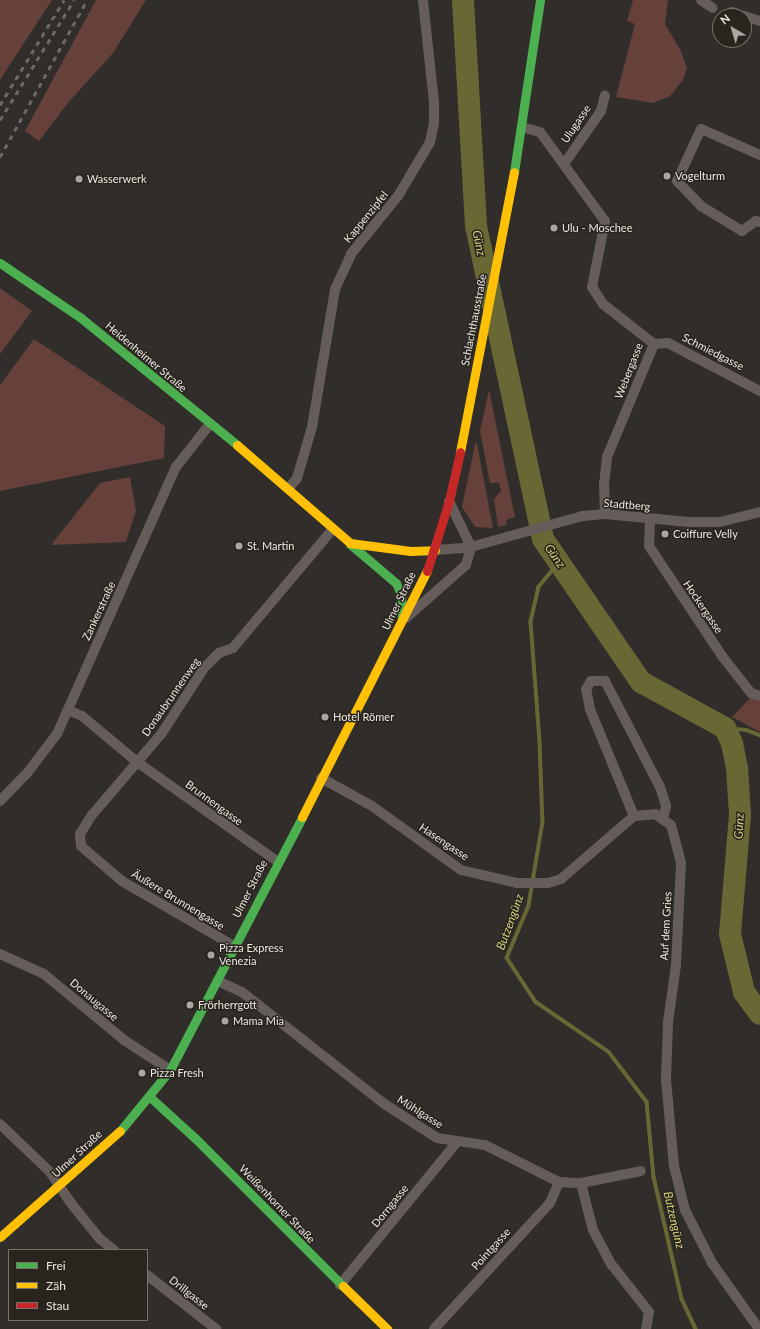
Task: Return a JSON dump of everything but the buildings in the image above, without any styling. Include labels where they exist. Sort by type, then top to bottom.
[{"type":"main road","name":"Schlachthausstraße","points":[[449,501],[467,421],[522,127],[540,0]]},
{"type":"main road","name":"Heidenheimer Straße","points":[[0,263],[81,318],[209,425],[289,488],[332,530],[350,543],[396,583],[401,594],[402,623]]},
{"type":"main road","name":"Ulmer Straße","points":[[0,1237],[59,1187],[120,1131],[150,1097],[170,1070],[218,981],[234,946],[402,623],[435,550],[449,501]]},
{"type":"main road","points":[[350,543],[410,551],[435,550]]},
{"type":"main road","name":"Weißenhorner Straße","points":[[150,1097],[201,1143],[340,1285],[387,1329]]},
{"type":"street","name":"Kappenzipfel","points":[[289,488],[297,478],[314,414],[335,289],[352,254],[398,196],[430,142],[434,123],[434,102],[423,0]]},
{"type":"street","points":[[702,0],[713,8]]},
{"type":"street","name":"Ulugasse","points":[[564,164],[601,110],[605,95]]},
{"type":"street","name":"Webergasse","points":[[522,127],[540,132],[605,221],[592,287],[603,304],[654,344],[607,457],[604,484],[606,514]]},
{"type":"street","points":[[760,155],[701,129],[677,180],[701,206],[742,231],[756,220],[760,222]]},
{"type":"street","name":"Schmiedgasse","points":[[654,344],[668,343],[760,391]]},
{"type":"street","name":"Zankerstraße","points":[[0,801],[43,754],[68,710],[176,467],[209,425]]},
{"type":"street","points":[[402,623],[466,565],[472,547],[449,501]]},
{"type":"street","name":"Stadtberg","points":[[435,550],[472,547],[572,519],[606,514],[650,519],[720,522],[760,512]]},
{"type":"street","name":"Hockergasse","points":[[650,519],[649,546],[722,656],[751,693],[760,696]]},
{"type":"street","name":"Donaubrunnenweg","points":[[137,762],[175,716],[204,668],[219,653],[233,648],[259,615],[332,530]]},
{"type":"street","points":[[591,681],[605,681],[660,787],[666,806],[663,818],[655,814],[634,816],[590,709],[586,689],[591,681]]},
{"type":"street","name":"Brunnengasse","points":[[68,710],[82,716],[137,762],[278,862]]},
{"type":"street","name":"Äußere Brunnengasse","points":[[137,762],[84,826],[80,834],[81,846],[138,892],[234,946]]},
{"type":"street","name":"Hasengasse","points":[[321,778],[372,806],[461,870],[517,883],[548,883],[560,878],[634,816]]},
{"type":"street","name":"Auf dem Gries","points":[[663,818],[671,825],[681,863],[676,965],[668,1022],[666,1080],[674,1166],[685,1210],[712,1263],[759,1329]]},
{"type":"street","name":"Donaugasse","points":[[0,954],[44,974],[124,1040],[170,1070]]},
{"type":"street","name":"Mühlgasse","points":[[218,981],[242,992],[414,1125],[437,1138],[472,1143],[495,1149],[559,1182],[581,1183],[641,1171]]},
{"type":"street","points":[[0,1124],[50,1172],[59,1187],[100,1239],[113,1249]]},
{"type":"street","name":"Dorngasse","points":[[340,1285],[457,1142]]},
{"type":"street","name":"Pointgasse","points":[[434,1329],[550,1203],[559,1182]]},
{"type":"street","points":[[581,1183],[593,1230],[612,1265],[649,1312],[646,1329]]},
{"type":"street","name":"Drillgasse","points":[[148,1276],[216,1329]]},
{"type":"shaded area","points":[[0,0],[52,0],[0,80]]},
{"type":"shaded area","points":[[96,0],[146,0],[113,53],[68,103],[39,141],[25,131]]},
{"type":"shaded area","points":[[633,0],[668,0],[665,24],[681,51],[687,68],[683,80],[670,96],[653,103],[616,97],[635,24],[627,21]]},
{"type":"shaded area","points":[[0,288],[32,311],[0,354]]},
{"type":"shaded area","points":[[34,339],[165,426],[164,458],[0,491],[0,385]]},
{"type":"shaded area","points":[[489,390],[515,517],[506,520],[507,525],[498,527],[494,499],[501,491],[499,483],[490,483],[480,431]]},
{"type":"shaded area","points":[[475,444],[477,444],[493,528],[475,527],[462,507]]},
{"type":"shaded area","points":[[130,477],[136,511],[126,542],[51,545],[100,483]]},
{"type":"shaded area","points":[[751,697],[760,700],[760,732],[732,717]]},
{"type":"waterway","name":"Günz","points":[[463,0],[476,226],[543,539],[641,682],[725,728],[732,743],[737,768],[740,815],[730,934],[744,992],[760,1014]]},
{"type":"waterway","name":"Butzengünz","points":[[560,562],[539,587],[531,622],[540,742],[543,822],[529,906],[507,958],[536,1002],[609,1052],[647,1102],[654,1177],[682,1299],[696,1329]]},
{"type":"waterway","points":[[725,728],[746,730],[760,735]]},
{"type":"railway","points":[[0,105],[64,0]]},
{"type":"railway","points":[[0,120],[74,0]]},
{"type":"railway","points":[[0,157],[87,0]]},
{"type":"traffic: fast","points":[[514,172],[540,0]]},
{"type":"traffic: fast","points":[[0,263],[81,318],[237,445]]},
{"type":"traffic: fast","points":[[350,544],[396,583],[401,594],[402,619]]},
{"type":"traffic: fast","points":[[120,1131],[170,1070],[302,817]]},
{"type":"traffic: fast","points":[[150,1097],[196,1139],[343,1286]]},
{"type":"traffic: slow","points":[[460,452],[514,172]]},
{"type":"traffic: slow","points":[[237,445],[350,543],[410,551],[435,550]]},
{"type":"traffic: slow","points":[[302,817],[427,571]]},
{"type":"traffic: slow","points":[[0,1237],[120,1131]]},
{"type":"traffic: slow","points":[[343,1286],[387,1329]]},
{"type":"traffic: jam","points":[[427,571],[449,501],[460,452]]},
{"type":"place","name":"Vogelturm","points":[[667,176]]},
{"type":"place","name":"Wasserwerk","points":[[79,179]]},
{"type":"place","name":"Ulu - Moschee","points":[[554,228]]},
{"type":"place","name":"Coiffure Velly","points":[[665,534]]},
{"type":"place","name":"St. Martin","points":[[239,546]]},
{"type":"place","name":"Hotel Römer","points":[[325,717]]},
{"type":"place","name":"Pizza Express Venezia","points":[[211,955]]},
{"type":"place","name":"Frörherrgott","points":[[190,1005]]},
{"type":"place","name":"Mama Mia","points":[[225,1021]]},
{"type":"place","name":"Pizza Fresh","points":[[142,1073]]}]
